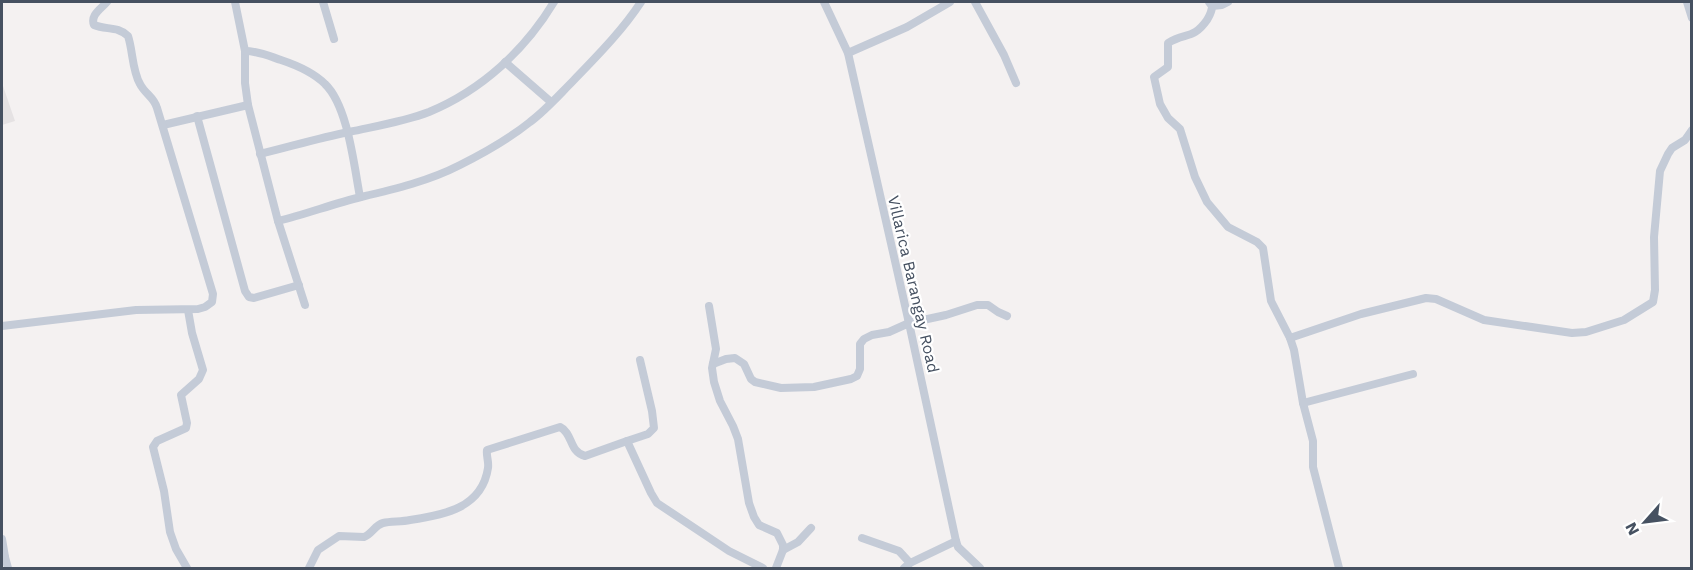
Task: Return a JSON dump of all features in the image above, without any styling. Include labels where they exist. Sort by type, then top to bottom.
[{"type":"street","points":[[2,326],[136,310],[198,309],[212,302],[213,294],[163,124],[156,103],[137,78],[128,36],[119,30],[94,25],[92,18],[107,2]]},
{"type":"street","points":[[235,2],[245,51],[248,105],[278,221],[305,305]]},
{"type":"street","points":[[323,2],[334,39]]},
{"type":"street","points":[[260,154],[391,123],[428,112],[456,99],[479,85],[505,62],[533,33],[554,2]]},
{"type":"street","points":[[278,221],[395,189],[460,165],[530,122],[598,54],[630,19],[641,2]]},
{"type":"street","name":"Villarica Barangay Road","points":[[824,2],[848,53],[956,541],[958,546],[980,568]]},
{"type":"street","points":[[848,53],[907,27],[950,2]]},
{"type":"street","points":[[975,2],[1004,55],[1016,83]]},
{"type":"street","points":[[1228,2],[1222,5],[1211,4],[1210,16],[1196,33],[1168,43],[1168,67],[1154,77],[1156,91],[1164,112],[1180,129],[1195,177],[1207,202],[1228,227],[1257,242],[1263,248],[1271,301],[1290,338],[1313,441],[1313,467],[1339,568]]},
{"type":"street","points":[[1687,2],[1692,18]]},
{"type":"street","points":[[245,51],[258,52],[300,68],[326,85],[336,100],[348,132],[360,197]]},
{"type":"street","points":[[505,62],[551,102]]},
{"type":"street","points":[[163,124],[248,105]]},
{"type":"street","points":[[197,116],[245,291],[249,297],[254,298],[299,285]]},
{"type":"street","points":[[1290,338],[1361,314],[1426,298],[1436,299],[1484,320],[1572,333],[1586,332],[1624,320],[1653,302],[1655,290],[1654,237],[1660,171],[1672,148],[1685,140],[1692,130]]},
{"type":"street","points":[[712,364],[731,358],[740,360],[753,381],[781,388],[804,388],[854,378],[859,373],[860,347],[864,339],[872,335],[977,305],[988,305],[1007,316]]},
{"type":"street","points":[[709,306],[716,349],[712,376],[717,395],[738,439],[750,510],[759,525],[777,533],[783,545],[776,568]]},
{"type":"street","points":[[187,568],[176,549],[170,532],[164,491],[153,447],[157,441],[186,428],[181,395],[202,374],[202,363],[192,333],[188,309]]},
{"type":"street","points":[[309,568],[318,550],[339,536],[368,536],[382,523],[411,520],[454,510],[469,503],[477,495],[484,482],[489,465],[486,452],[489,448],[560,427],[565,429],[576,452],[585,456],[648,434],[654,428],[640,360]]},
{"type":"street","points":[[1303,403],[1413,374]]},
{"type":"street","points":[[627,441],[657,503],[729,551],[763,568]]},
{"type":"street","points":[[783,550],[798,542],[811,528]]},
{"type":"street","points":[[862,538],[898,551],[907,566],[956,541]]},
{"type":"street","points":[[2,539],[3,557],[8,568]]},
{"type":"shaded area","points":[[2,83],[15,121],[2,125]]}]
